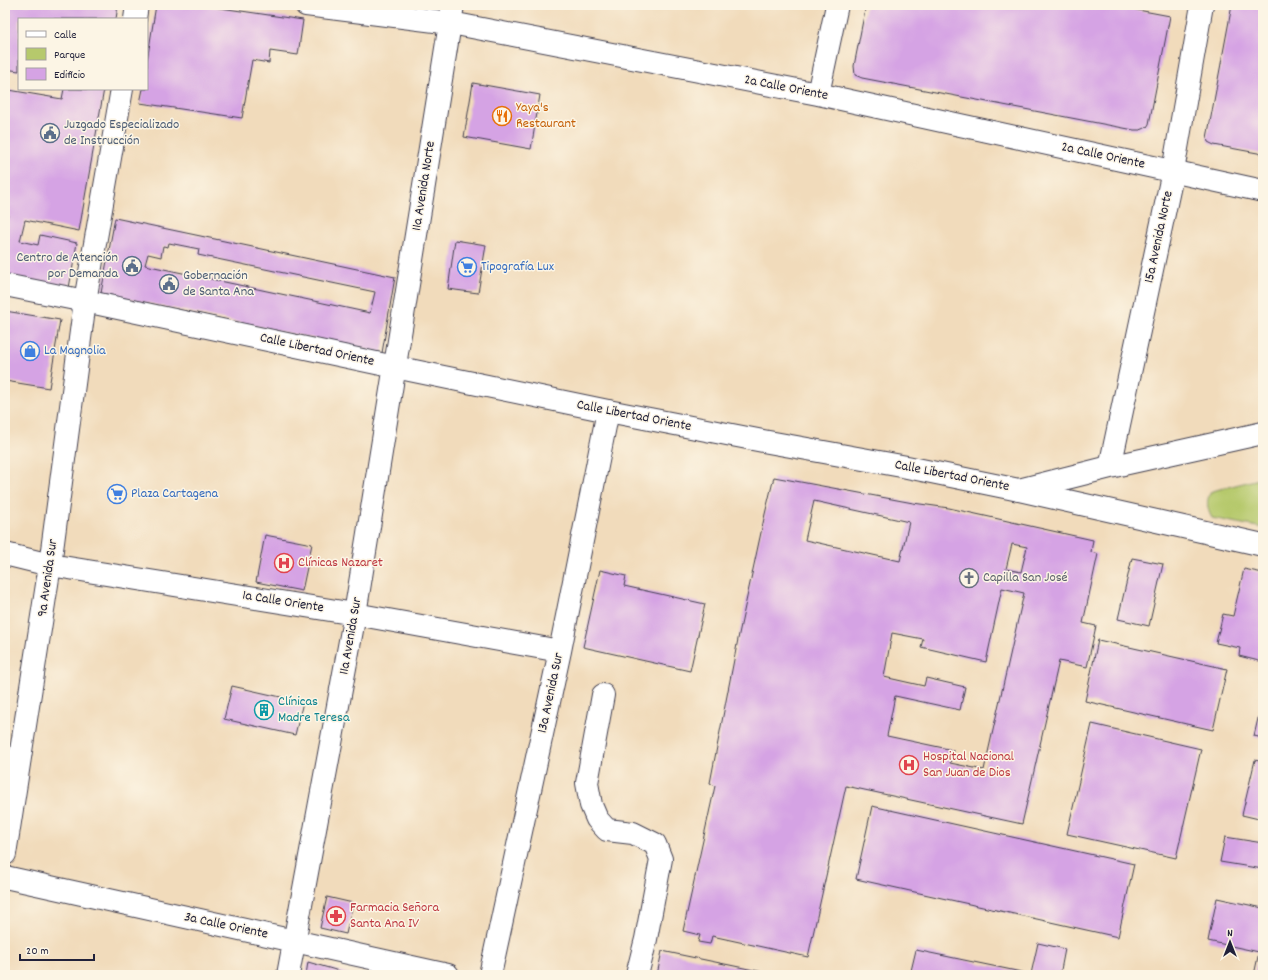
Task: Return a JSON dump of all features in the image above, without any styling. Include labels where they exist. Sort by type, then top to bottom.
[{"type":"street","points":[[135,18],[137,5]]},
{"type":"street","name":"2a Calle Oriente","points":[[306,5],[452,14],[1263,191]]},
{"type":"street","points":[[818,94],[837,5]]},
{"type":"street","name":"15a Avenida Norte","points":[[1110,467],[1172,171],[1196,6]]},
{"type":"street","name":"11a Avenida Norte","points":[[395,367],[452,14]]},
{"type":"street","name":"9a Avenida Sur","points":[[5,854],[50,564],[85,301],[122,90]]},
{"type":"street","name":"Calle Libertad Oriente","points":[[5,285],[608,411],[907,467],[1019,490],[1263,545]]},
{"type":"street","name":"11a Avenida Sur","points":[[288,975],[355,614],[395,367]]},
{"type":"street","name":"13a Avenida Sur","points":[[490,975],[560,651],[608,411]]},
{"type":"street","points":[[1019,490],[1110,467],[1263,433]]},
{"type":"street","name":"1a Calle Oriente","points":[[5,554],[50,564],[355,614],[560,651]]},
{"type":"street","points":[[603,694],[587,783],[591,805],[597,819],[607,830],[633,833],[655,844],[662,859],[646,940],[637,975]]},
{"type":"street","name":"3a Calle Oriente","points":[[5,877],[448,975]]},
{"type":"green space","points":[[1263,478],[1263,528],[1212,518],[1209,511],[1208,497],[1212,491]]},
{"type":"building","points":[[5,5],[118,5],[116,18],[18,18],[18,71],[5,69]]},
{"type":"building","points":[[156,5],[200,5],[303,20],[298,55],[270,51],[269,63],[252,60],[242,118],[140,103],[143,90],[148,90],[148,55]]},
{"type":"building","points":[[866,5],[1111,5],[1170,16],[1149,124],[1143,129],[1134,130],[862,78],[855,75],[854,66]]},
{"type":"building","points":[[1232,5],[1263,5],[1263,154],[1214,145],[1208,142],[1207,138]]},
{"type":"building","name":"Yaya's Restaurant","points":[[473,83],[540,95],[531,149],[464,137]]},
{"type":"building","points":[[9,90],[62,99],[64,90],[104,90],[79,231],[25,220],[20,241],[38,245],[40,235],[77,243],[69,288],[5,275],[5,229],[8,214],[5,214],[5,113]]},
{"type":"building","name":"Gobernación de Santa Ana","points":[[115,218],[395,277],[382,353],[101,293]],"holes":[[[169,243],[199,249],[198,255],[375,292],[370,313],[145,265],[148,254],[161,257],[163,246],[168,247]]]},
{"type":"building","name":"Tipografía Lux","points":[[455,240],[486,245],[478,293],[448,289]]},
{"type":"building","name":"La Magnolia","points":[[5,311],[60,320],[49,388],[5,381]]},
{"type":"building","points":[[774,477],[913,503],[949,508],[1093,540],[1091,552],[1098,554],[1083,623],[1096,626],[1087,667],[1059,661],[1022,824],[846,786],[808,957],[712,936],[710,944],[698,942],[700,935],[683,931],[715,786],[710,783],[739,634]],"holes":[[[814,501],[909,522],[900,561],[805,540]],[[1012,544],[1027,547],[1021,572],[1006,569]],[[1002,588],[1024,593],[984,770],[950,763],[953,750],[887,736],[895,696],[960,710],[965,687],[926,678],[924,686],[884,677],[892,633],[923,639],[921,647],[986,662]]]},
{"type":"building","name":"Clínicas Nazaret","points":[[265,535],[312,544],[302,591],[256,582]]},
{"type":"building","points":[[1132,558],[1163,564],[1149,626],[1118,619]]},
{"type":"building","points":[[1244,569],[1263,573],[1263,662],[1239,656],[1240,648],[1216,643],[1223,614],[1233,616]]},
{"type":"building","points":[[600,570],[626,576],[624,586],[705,604],[690,671],[583,647]]},
{"type":"building","points":[[1098,640],[1227,669],[1213,730],[1085,701]]},
{"type":"building","name":"Clínicas Madre Teresa","points":[[232,686],[303,702],[295,735],[224,719]]},
{"type":"building","points":[[1263,701],[1263,738],[1254,736]]},
{"type":"building","points":[[1092,724],[1201,749],[1176,858],[1067,834]]},
{"type":"building","points":[[1255,760],[1263,762],[1263,820],[1242,815]]},
{"type":"building","points":[[872,806],[1134,864],[1118,937],[856,879]]},
{"type":"building","points":[[1225,837],[1263,843],[1263,869],[1220,862]]},
{"type":"building","name":"Farmacia Señora Santa Ana IV","points":[[327,897],[353,903],[346,934],[320,928]]},
{"type":"building","points":[[1217,898],[1263,908],[1263,975],[1254,975],[1259,952],[1208,941]]},
{"type":"building","points":[[1038,943],[1065,949],[1060,975],[910,975],[916,950],[1031,974]]},
{"type":"building","points":[[662,951],[773,974],[773,975],[657,975]]},
{"type":"building","points":[[308,962],[353,975],[306,975]]},
{"type":"place","name":"Yaya's Restaurant","points":[[502,116]]},
{"type":"place","name":"Juzgado Especializado de Instrucción","points":[[50,133]]},
{"type":"place","name":"Centro de Atención por Demanda","points":[[132,266]]},
{"type":"place","name":"Tipografía Lux","points":[[467,267]]},
{"type":"place","name":"Gobernación de Santa Ana","points":[[169,284]]},
{"type":"place","name":"La Magnolia","points":[[30,351]]},
{"type":"place","name":"Plaza Cartagena","points":[[117,494]]},
{"type":"place","name":"Clínicas Nazaret","points":[[284,563]]},
{"type":"place","name":"Capilla San José","points":[[969,578]]},
{"type":"place","name":"Clínicas Madre Teresa","points":[[264,710]]},
{"type":"place","name":"Hospital Nacional San Juan de Dios","points":[[909,765]]},
{"type":"place","name":"Farmacia Señora Santa Ana IV","points":[[336,916]]}]
